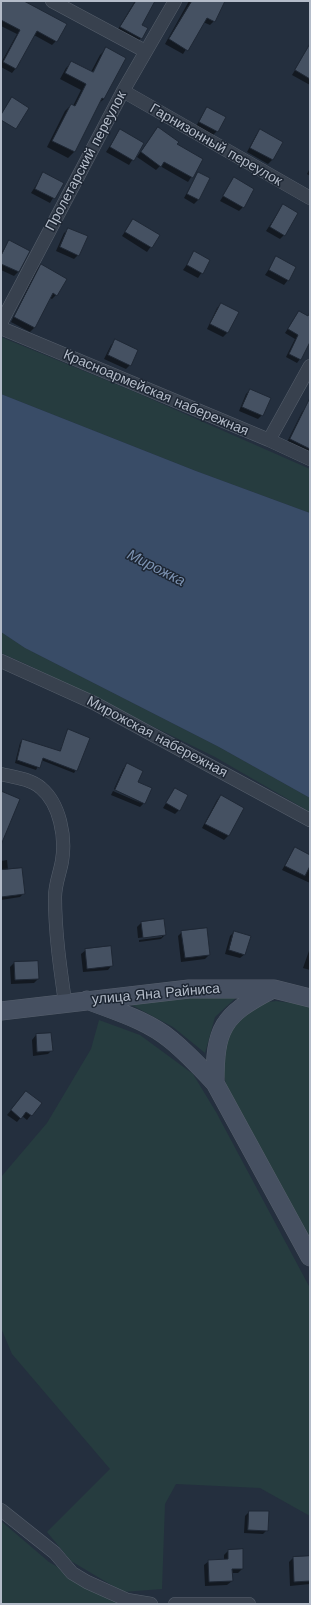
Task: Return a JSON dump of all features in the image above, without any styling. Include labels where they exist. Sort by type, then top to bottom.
[{"type":"street","points":[[52,1],[145,51]]},
{"type":"street","name":"Пролетарский переулок","points":[[1,323],[123,91],[175,1]]},
{"type":"street","name":"Гарнизонный переулок","points":[[123,91],[310,198]]},
{"type":"street","name":"Красноармейская набережная","points":[[1,328],[269,440],[310,459]]},
{"type":"street","points":[[269,440],[310,366]]},
{"type":"street","name":"Мирожская набережная","points":[[1,661],[94,703],[310,820]]},
{"type":"street","points":[[1,774],[31,782],[40,787],[54,806],[62,825],[64,846],[56,884],[56,912],[65,1002]]},
{"type":"street","name":"улица Яна Райниса","points":[[1,1011],[65,1002],[189,989],[274,989],[310,998]]},
{"type":"street","points":[[215,1083],[215,1053],[220,1035],[233,1013],[252,1000],[274,989]]},
{"type":"street","points":[[87,1000],[154,1028],[170,1039],[195,1061],[215,1083],[310,1257]]},
{"type":"street","points":[[1,1510],[56,1553],[72,1573],[87,1582],[127,1600],[151,1604]]},
{"type":"street","points":[[175,1604],[249,1604]]},
{"type":"green space","points":[[1,337],[135,392],[310,469],[310,513],[196,471],[1,394]]},
{"type":"green space","points":[[1,632],[25,648],[219,747],[310,798],[310,812],[215,757],[1,653]]},
{"type":"green space","points":[[240,994],[215,1017],[205,1053],[173,1027],[126,1002]]},
{"type":"green space","points":[[276,1001],[310,1007],[310,1241],[226,1085],[221,1059],[224,1041],[235,1023],[260,1003]]},
{"type":"green space","points":[[99,1020],[140,1035],[193,1074],[216,1112],[310,1288],[310,1516],[260,1488],[176,1484],[165,1504],[162,1589],[123,1592],[71,1561],[47,1532],[110,1469],[12,1354],[1,1328],[1,1177],[47,1123],[91,1049]]},
{"type":"green space","points":[[1,1521],[49,1562],[121,1604],[1,1604]]},
{"type":"water","name":"Мирожка","points":[[1,394],[196,471],[310,513],[310,798],[219,747],[25,648],[1,632]]},
{"type":"building","points":[[1,1],[24,1],[67,24],[57,42],[37,31],[16,69],[3,62],[20,30],[1,20]]},
{"type":"building","points":[[136,1],[155,1],[142,25],[148,28],[142,39],[120,27]]},
{"type":"building","points":[[192,1],[225,1],[215,22],[207,18],[188,51],[169,39]]},
{"type":"building","points":[[310,44],[310,79],[295,70]]},
{"type":"building","points":[[106,47],[126,58],[104,99],[102,98],[75,152],[52,141],[71,104],[75,106],[86,84],[65,73],[71,61],[93,72]]},
{"type":"building","points":[[12,97],[29,108],[16,129],[1,120],[1,115]]},
{"type":"building","points":[[207,107],[226,117],[218,132],[199,122]]},
{"type":"building","points":[[158,127],[179,142],[177,144],[203,159],[193,178],[164,162],[161,167],[141,152]]},
{"type":"building","points":[[120,129],[144,143],[134,161],[110,147]]},
{"type":"building","points":[[260,129],[283,142],[273,160],[250,148]]},
{"type":"building","points":[[43,172],[64,183],[55,199],[35,189]]},
{"type":"building","points":[[198,172],[210,178],[199,200],[187,194]]},
{"type":"building","points":[[234,177],[254,189],[244,208],[223,196]]},
{"type":"building","points":[[283,204],[298,213],[285,236],[270,227]]},
{"type":"building","points":[[133,219],[160,235],[152,248],[125,232]]},
{"type":"building","points":[[68,228],[88,236],[79,256],[60,247]]},
{"type":"building","points":[[9,240],[30,251],[19,272],[1,264],[1,256]]},
{"type":"building","points":[[194,251],[210,260],[203,274],[187,265]]},
{"type":"building","points":[[276,256],[296,267],[289,281],[269,270]]},
{"type":"building","points":[[41,264],[67,279],[57,296],[53,293],[35,328],[14,317]]},
{"type":"building","points":[[221,303],[239,312],[228,333],[210,324]]},
{"type":"building","points":[[299,311],[308,316],[310,312],[310,342],[301,360],[289,354],[298,335],[288,329]]},
{"type":"building","points":[[115,339],[138,350],[131,366],[108,355]]},
{"type":"building","points":[[250,389],[271,398],[263,416],[242,407]]},
{"type":"building","points":[[310,398],[310,449],[290,439]]},
{"type":"building","points":[[68,729],[90,738],[77,771],[43,758],[40,768],[17,760],[22,739],[60,751]]},
{"type":"building","points":[[127,763],[143,771],[138,782],[152,788],[145,804],[115,790]]},
{"type":"building","points":[[175,788],[188,795],[180,811],[166,803]]},
{"type":"building","points":[[1,791],[20,799],[1,845]]},
{"type":"building","points":[[221,795],[244,808],[229,836],[205,824]]},
{"type":"building","points":[[295,847],[310,855],[310,866],[305,876],[285,866]]},
{"type":"building","points":[[22,868],[25,894],[1,897],[1,870]]},
{"type":"building","points":[[164,919],[166,935],[143,938],[141,922]]},
{"type":"building","points":[[207,928],[210,955],[185,958],[181,931]]},
{"type":"building","points":[[234,931],[251,936],[245,955],[229,950]]},
{"type":"building","points":[[111,946],[113,966],[87,969],[85,949]]},
{"type":"building","points":[[38,961],[39,979],[15,980],[14,962]]},
{"type":"building","points":[[51,1033],[53,1051],[37,1052],[36,1034]]},
{"type":"building","points":[[26,1091],[42,1103],[32,1116],[26,1112],[21,1119],[11,1110]]},
{"type":"building","points":[[249,1511],[269,1511],[268,1531],[248,1530]]},
{"type":"building","points":[[243,1549],[243,1569],[232,1569],[233,1581],[209,1582],[208,1560],[228,1559],[228,1550]]},
{"type":"building","points":[[310,1556],[310,1581],[294,1582],[293,1557]]}]
